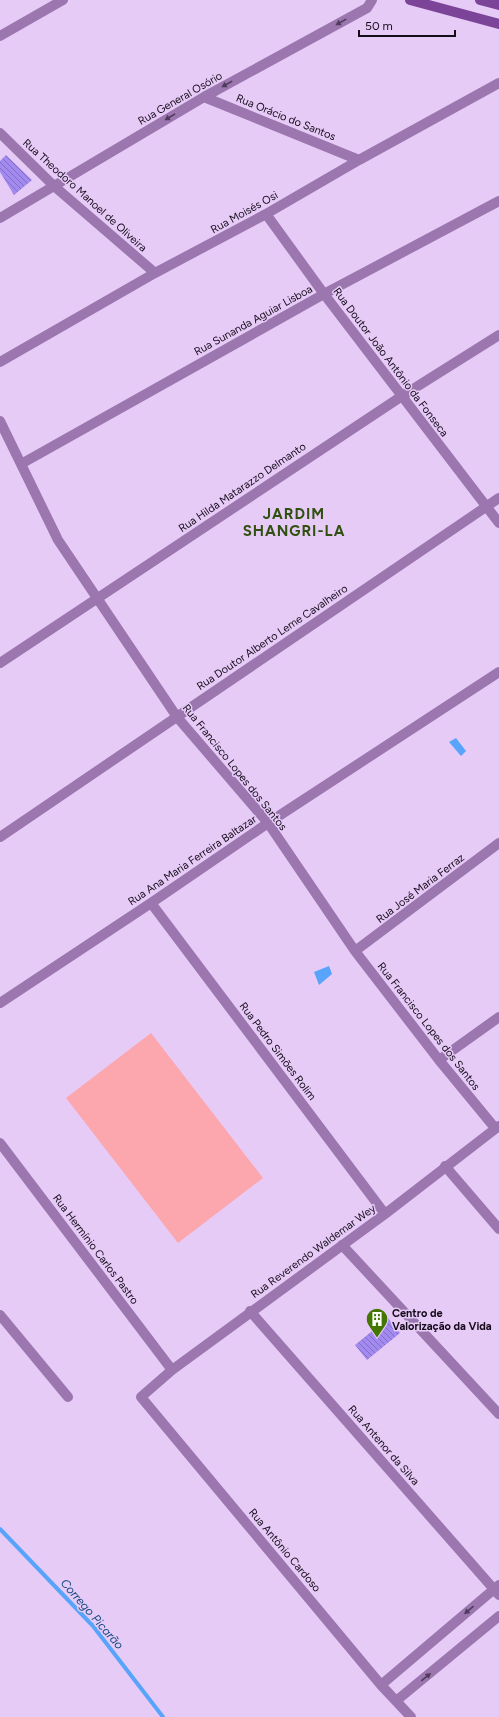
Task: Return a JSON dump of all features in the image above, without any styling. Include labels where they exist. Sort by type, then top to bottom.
[{"type":"main road","points":[[410,0],[499,24]]},
{"type":"main road","points":[[480,0],[499,5]]},
{"type":"street","points":[[0,36],[63,0]]},
{"type":"street","name":"Rua General Osório","points":[[0,218],[204,97],[367,8],[372,0]]},
{"type":"street","name":"Rua Moisés Osi","points":[[0,362],[155,273],[266,214],[359,160],[499,83]]},
{"type":"street","name":"Rua Orácio do Santos","points":[[204,97],[359,160]]},
{"type":"street","name":"Rua Theodoro Manoel de Oliveira","points":[[0,133],[54,186],[155,273]]},
{"type":"street","name":"Rua Sunanda Aguiar Lisboa","points":[[21,464],[324,294],[499,201]]},
{"type":"street","name":"Rua Doutor João Antônio da Fonseca","points":[[266,214],[324,294],[499,523]]},
{"type":"street","name":"Rua Hilda Matarazzo Delmanto","points":[[0,663],[402,396],[499,335]]},
{"type":"street","name":"Rua Francisco Lopes dos Santos","points":[[0,421],[58,540],[177,717],[268,823],[355,951],[440,1060],[497,1127]]},
{"type":"street","name":"Rua Doutor Alberto Leme Cavalheiro","points":[[0,838],[499,498]]},
{"type":"street","name":"Rua Ana Maria Ferreira Baltazar","points":[[0,1003],[268,823],[499,672]]},
{"type":"street","name":"Rua José Maria Ferraz","points":[[355,951],[499,843]]},
{"type":"street","name":"Rua Pedro Simões Rolim","points":[[151,903],[385,1214]]},
{"type":"street","points":[[440,1060],[499,1016]]},
{"type":"street","name":"Rua Reverendo Waldemar Wey","points":[[141,1397],[172,1370],[250,1311],[385,1214],[497,1127]]},
{"type":"street","name":"Rua Hermínio Carlos Pastro","points":[[0,1143],[172,1370]]},
{"type":"street","points":[[445,1166],[499,1229]]},
{"type":"street","points":[[342,1245],[499,1414]]},
{"type":"street","name":"Rua Antenor da Silva","points":[[250,1311],[497,1590]]},
{"type":"street","points":[[0,1315],[68,1397]]},
{"type":"street","name":"Rua Antônio Cardoso","points":[[141,1397],[396,1702],[411,1717]]},
{"type":"street","points":[[381,1684],[497,1590]]},
{"type":"street","points":[[396,1702],[499,1616]]},
{"type":"shaded area","points":[[151,1033],[263,1178],[178,1243],[66,1098]]},
{"type":"water","points":[[456,738],[466,751],[461,756],[449,742]]},
{"type":"water","points":[[329,966],[332,974],[319,985],[314,972]]},
{"type":"building","points":[[6,155],[32,180],[14,195],[0,172],[0,161]]},
{"type":"building","name":"Centro de Valorização da Vida","points":[[388,1318],[400,1333],[367,1360],[355,1345]]},
{"type":"waterway","name":"Corrego Picarão","points":[[0,1529],[93,1626],[163,1717]]},
{"type":"place","name":"Centro de Valorização da Vida","points":[[377,1338]]},
{"type":"district","name":"JARDIM SHANGRI-LA","points":[[294,522]]}]
